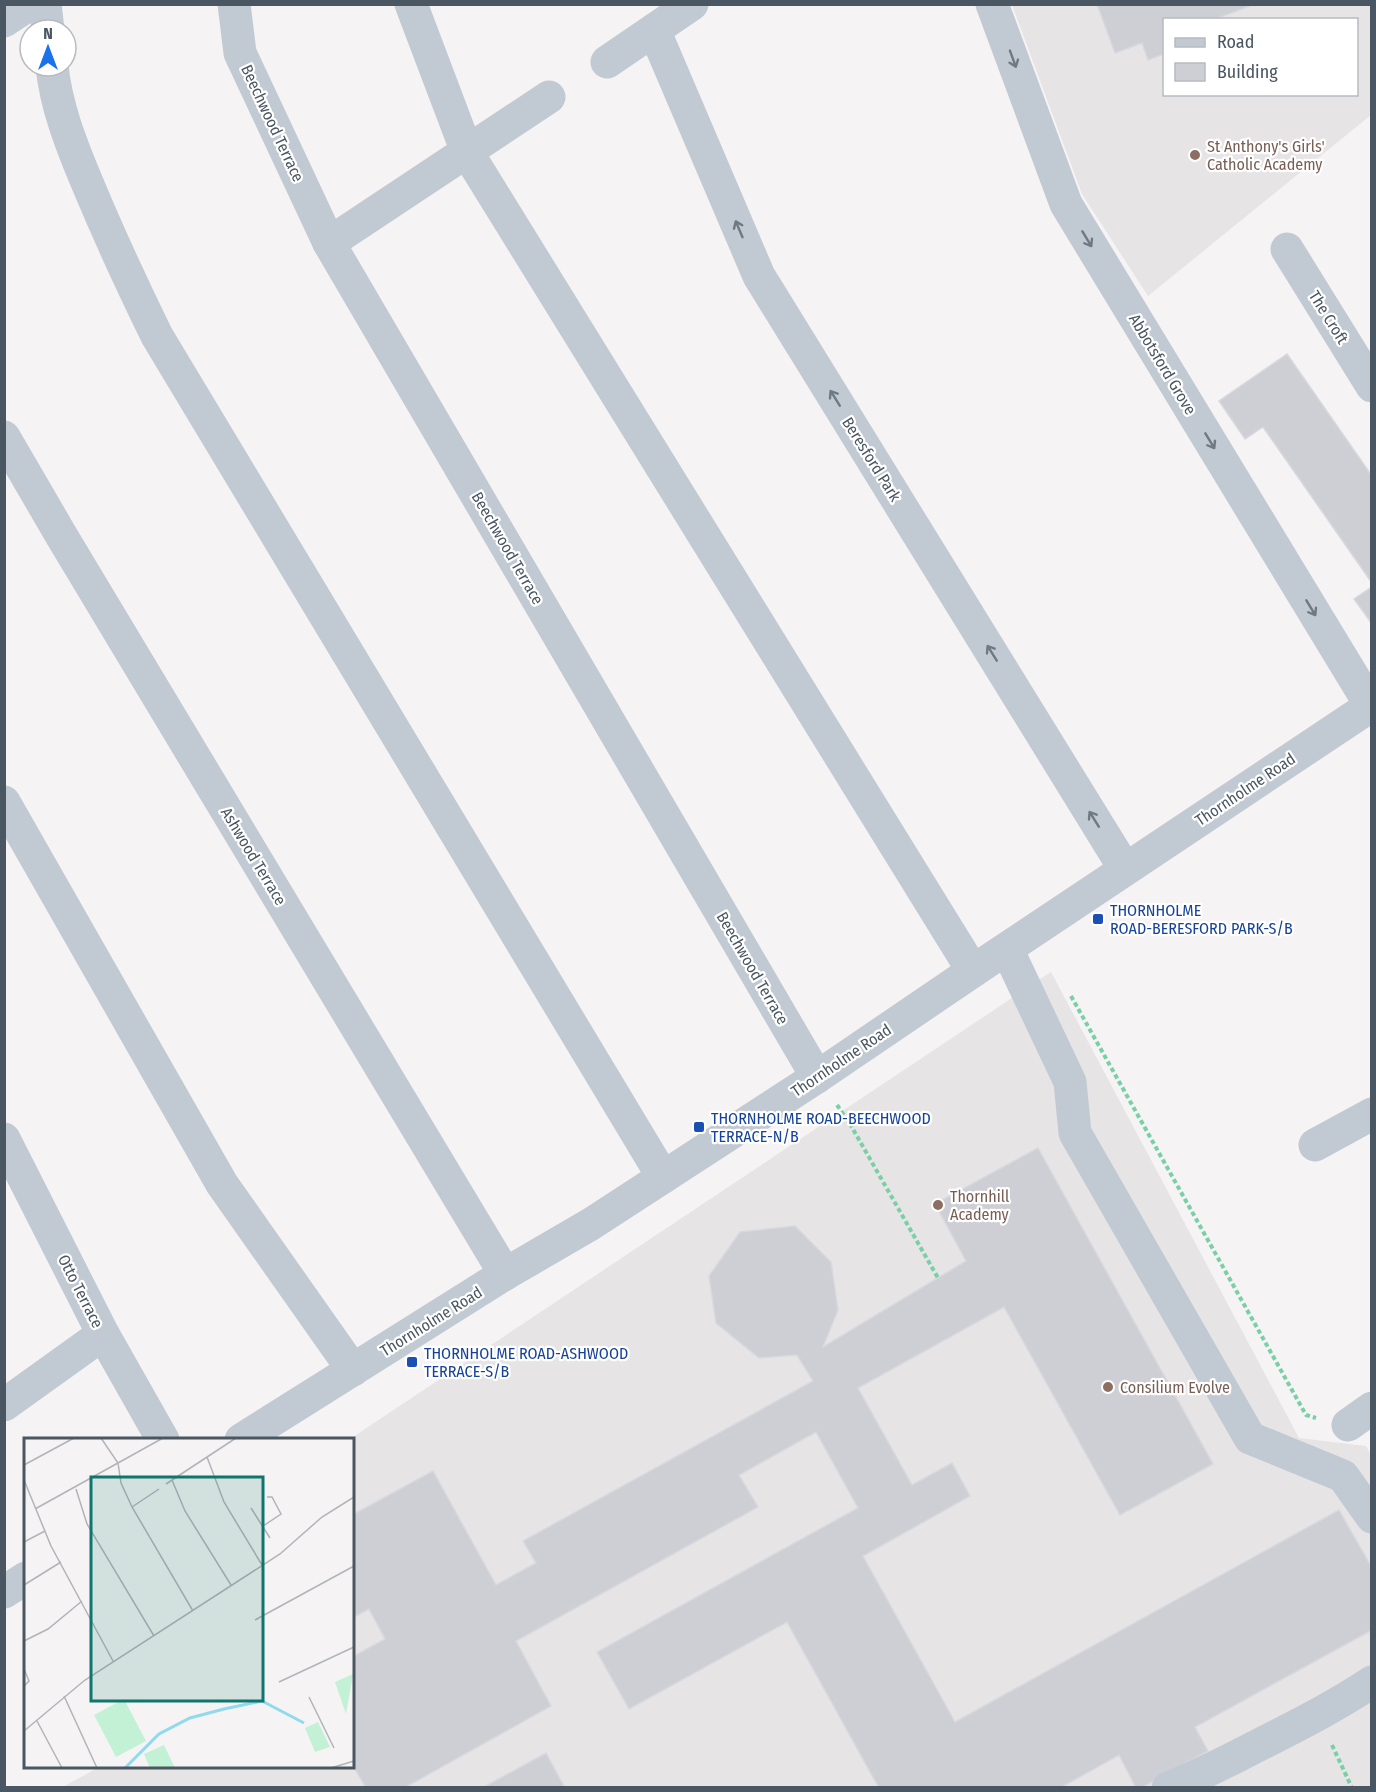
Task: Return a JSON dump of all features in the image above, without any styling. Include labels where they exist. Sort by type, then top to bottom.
[{"type":"street","points":[[4,21],[30,4]]},
{"type":"street","name":"Beechwood Terrace","points":[[234,4],[240,53],[329,243],[817,1077]]},
{"type":"street","points":[[411,4],[467,152],[973,971]]},
{"type":"street","points":[[607,62],[692,4]]},
{"type":"street","name":"Abbotsford Grove","points":[[992,4],[1066,204],[1371,706]]},
{"type":"street","name":"Beresford Park","points":[[654,30],[759,276],[1125,869]]},
{"type":"street","points":[[53,78],[54,89],[75,153],[107,231],[157,336],[663,1177]]},
{"type":"street","points":[[329,243],[549,98]]},
{"type":"street","name":"The Croft","points":[[1287,249],[1371,386]]},
{"type":"street","name":"Ashwood Terrace","points":[[4,437],[505,1274]]},
{"type":"street","name":"Thornholme Road","points":[[244,1438],[505,1274],[591,1224],[817,1077],[1371,706]]},
{"type":"street","points":[[4,802],[222,1184],[353,1370]]},
{"type":"street","points":[[1007,949],[1070,1082],[1075,1133],[1250,1438],[1343,1476],[1371,1517]]},
{"type":"street","points":[[1315,1146],[1371,1114]]},
{"type":"street","name":"Otto Terrace","points":[[4,1139],[103,1334],[162,1438]]},
{"type":"street","points":[[4,1405],[103,1334]]},
{"type":"street","points":[[4,1592],[24,1579]]},
{"type":"street","points":[[1168,1788],[1192,1779],[1342,1702],[1371,1682]]},
{"type":"path","points":[[1069,992],[1306,1415],[1360,1416]]},
{"type":"path","points":[[850,1124],[938,1278]]},
{"type":"path","points":[[1318,1714],[1352,1788]]},
{"type":"shaded area","name":"St Anthony's Girls' Catholic Academy","points":[[1012,5],[1371,5],[1371,115],[1148,296],[1082,194]]},
{"type":"shaded area","name":"Thornhill Academy","points":[[1051,972],[1299,1438],[1366,1446],[1371,1455],[1371,1787],[61,1788],[97,1768],[354,1768],[354,1438],[352,1438]]},
{"type":"building","points":[[1097,4],[1255,4],[1218,18],[1163,18],[1163,54],[1148,60],[1142,43],[1115,53]]},
{"type":"building","points":[[1287,354],[1372,476],[1372,583],[1263,427],[1245,439],[1219,401]]},
{"type":"building","points":[[1372,587],[1372,624],[1354,599]]},
{"type":"building","points":[[1038,1148],[1213,1464],[1120,1515],[1004,1307],[858,1388],[912,1485],[952,1463],[970,1496],[863,1556],[955,1722],[1339,1510],[1372,1568],[1372,1630],[1195,1727],[1208,1751],[1141,1788],[1136,1788],[1119,1755],[1060,1788],[879,1788],[787,1622],[629,1709],[597,1652],[858,1508],[816,1432],[739,1475],[758,1507],[516,1641],[551,1706],[404,1788],[366,1788],[354,1767],[354,1656],[385,1639],[369,1609],[354,1617],[354,1514],[433,1471],[496,1585],[536,1563],[523,1541],[813,1381],[797,1355],[759,1358],[716,1323],[709,1276],[740,1232],[795,1226],[831,1262],[838,1310],[823,1347],[966,1261],[935,1204]]},
{"type":"building","points":[[546,1753],[565,1788],[482,1788]]},
{"type":"place","name":"St Anthony's Girls' Catholic Academy","points":[[1195,155]]},
{"type":"place","name":"THORNHOLME ROAD-BERESFORD PARK-S/B","points":[[1098,919]]},
{"type":"place","name":"THORNHOLME ROAD-BEECHWOOD TERRACE-N/B","points":[[699,1127]]},
{"type":"place","name":"Thornhill Academy","points":[[938,1205]]},
{"type":"place","name":"THORNHOLME ROAD-ASHWOOD TERRACE-S/B","points":[[412,1362]]},
{"type":"place","name":"Consilium Evolve","points":[[1108,1387]]}]
